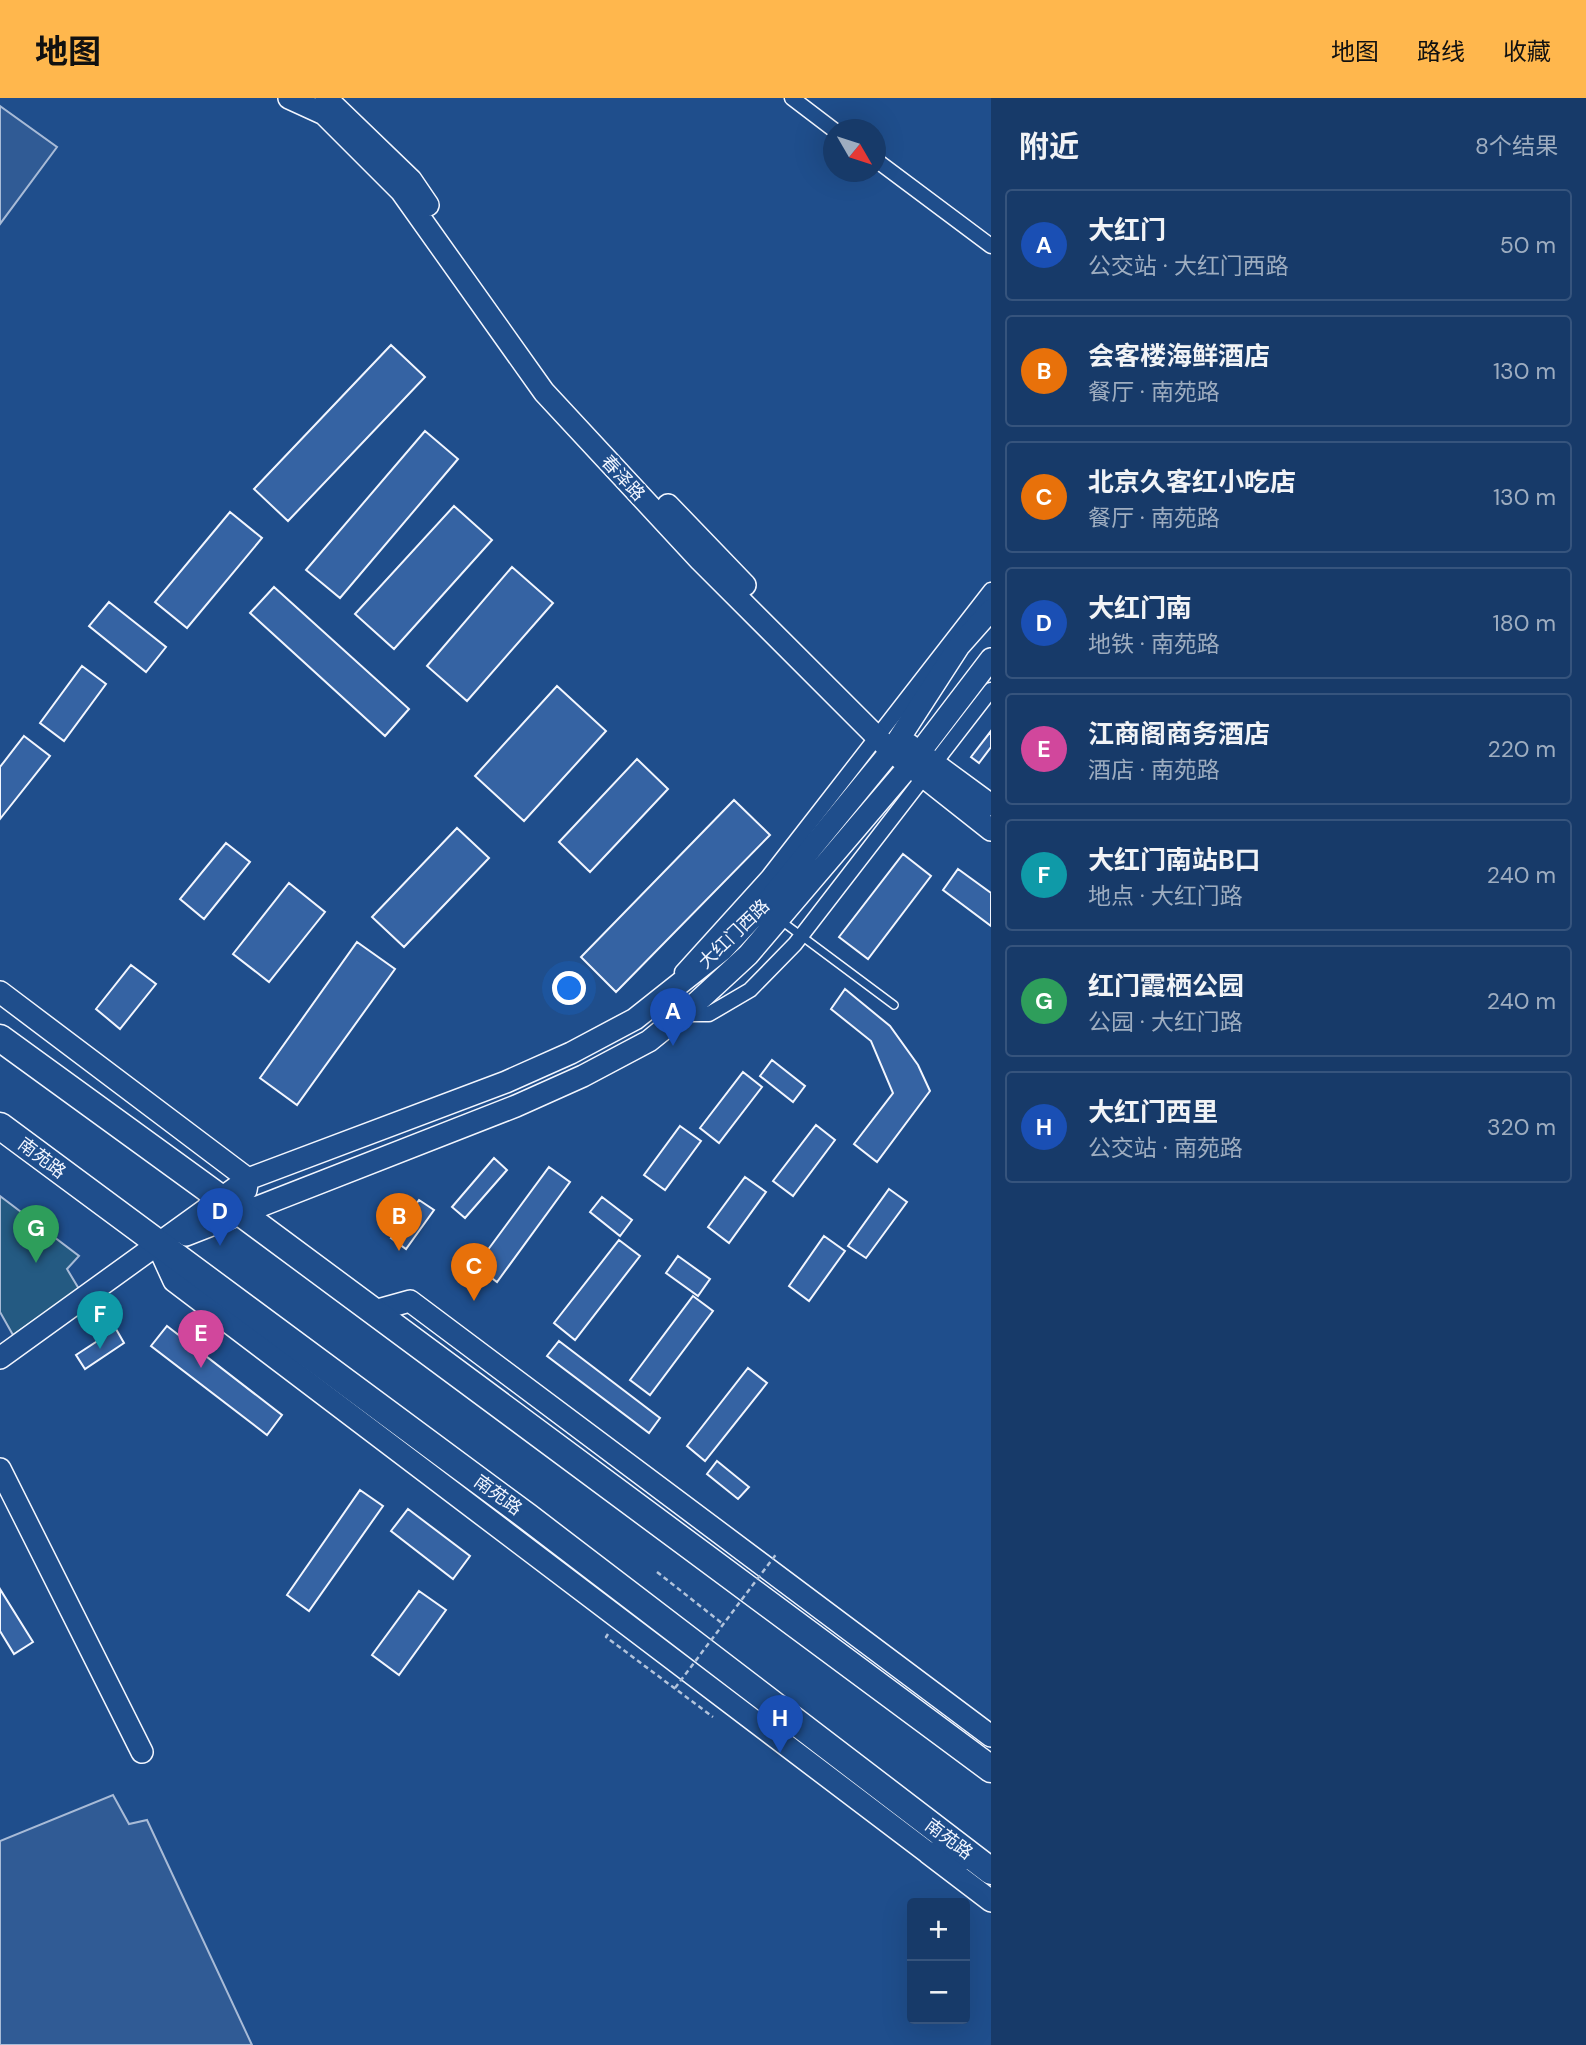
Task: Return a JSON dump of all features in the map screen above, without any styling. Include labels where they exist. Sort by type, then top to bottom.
[{"type":"highway","points":[[0,1038],[232,1206],[991,1769]]},
{"type":"highway","name":"南苑路","points":[[0,1126],[158,1246],[528,1517],[984,1866]]},
{"type":"street","name":"春泽路","points":[[289,98],[324,114],[401,191],[544,392],[700,561],[888,738],[922,764],[991,830]]},
{"type":"street","name":"春泽路","points":[[326,98],[411,180],[553,385],[888,738]]},
{"type":"street","points":[[792,98],[823,122]]},
{"type":"street","points":[[886,167],[991,246]]},
{"type":"street","name":"大红门西路","points":[[248,1179],[506,1082],[571,1054],[635,1019],[651,1007],[722,950],[768,901],[959,646],[987,603]]},
{"type":"street","name":"大红门西路","points":[[0,1358],[158,1246],[232,1206],[516,1106],[583,1076],[649,1041],[748,956],[922,764],[991,659]]},
{"type":"street","points":[[683,1014],[709,1014],[750,990],[802,935],[922,764],[991,690]]},
{"type":"street","name":"春泽路","points":[[922,764],[991,805]]},
{"type":"street","points":[[0,992],[248,1179],[232,1206]]},
{"type":"street","points":[[158,1246],[174,1281],[991,1901]]},
{"type":"street","points":[[374,1311],[410,1300],[991,1736]]},
{"type":"street","points":[[0,1469],[142,1752]]},
{"type":"street","points":[[528,1517],[581,1588]]},
{"type":"street","points":[[927,1852],[984,1866]]},
{"type":"lane","points":[[779,919],[894,1004]]},
{"type":"path","points":[[675,1688],[777,1553]]},
{"type":"path","points":[[657,1572],[723,1624]]},
{"type":"path","points":[[606,1637],[713,1717]]},
{"type":"shaded area","points":[[0,106],[57,147],[0,224]]},
{"type":"shaded area","points":[[0,1196],[79,1256],[67,1269],[79,1289],[13,1335],[0,1312]]},
{"type":"shaded area","points":[[113,1795],[129,1824],[147,1820],[252,2045],[0,2045],[0,1841]]},
{"type":"building","points":[[391,345],[425,377],[288,521],[254,489]]},
{"type":"building","points":[[425,431],[458,459],[340,598],[306,570]]},
{"type":"building","points":[[454,506],[492,540],[394,649],[355,614]]},
{"type":"building","points":[[230,512],[262,538],[187,628],[155,602]]},
{"type":"building","points":[[512,567],[553,603],[467,701],[427,666]]},
{"type":"building","points":[[274,587],[409,709],[385,736],[250,613]]},
{"type":"building","points":[[109,602],[166,647],[146,672],[89,626]]},
{"type":"building","points":[[82,666],[106,684],[64,741],[40,723]]},
{"type":"building","points":[[557,686],[606,731],[524,821],[475,776]]},
{"type":"building","points":[[991,731],[991,747],[979,763],[971,757]]},
{"type":"building","points":[[24,736],[50,756],[0,819],[0,767]]},
{"type":"building","points":[[637,759],[668,789],[590,872],[559,842]]},
{"type":"building","points":[[734,800],[770,835],[616,992],[581,957]]},
{"type":"building","points":[[457,828],[489,858],[404,947],[372,917]]},
{"type":"building","points":[[226,843],[250,862],[204,919],[180,899]]},
{"type":"building","points":[[903,854],[931,876],[868,959],[839,937]]},
{"type":"building","points":[[958,869],[991,893],[991,926],[943,890]]},
{"type":"building","points":[[289,883],[325,912],[269,982],[233,954]]},
{"type":"building","points":[[357,942],[395,969],[297,1105],[260,1078]]},
{"type":"building","points":[[131,965],[156,984],[120,1029],[96,1009]]},
{"type":"building","points":[[845,989],[890,1026],[918,1065],[930,1091],[877,1162],[854,1144],[893,1093],[871,1041],[831,1009]]},
{"type":"building","points":[[772,1060],[805,1086],[793,1102],[760,1076]]},
{"type":"building","points":[[743,1072],[762,1087],[719,1143],[700,1128]]},
{"type":"building","points":[[816,1125],[835,1140],[793,1196],[773,1181]]},
{"type":"building","points":[[680,1126],[701,1141],[665,1190],[644,1175]]},
{"type":"building","points":[[494,1158],[507,1170],[465,1218],[452,1207]]},
{"type":"building","points":[[549,1167],[570,1182],[497,1282],[476,1266]]},
{"type":"building","points":[[745,1177],[766,1192],[729,1243],[708,1227]]},
{"type":"building","points":[[889,1189],[907,1202],[866,1258],[848,1246]]},
{"type":"building","points":[[602,1197],[632,1220],[620,1236],[590,1212]]},
{"type":"building","points":[[419,1200],[434,1210],[406,1249],[391,1238]]},
{"type":"building","points":[[824,1236],[845,1251],[809,1301],[789,1286]]},
{"type":"building","points":[[619,1240],[640,1256],[575,1340],[554,1323]]},
{"type":"building","points":[[678,1256],[710,1279],[698,1296],[666,1273]]},
{"type":"building","points":[[693,1296],[713,1311],[650,1395],[630,1380]]},
{"type":"building","points":[[167,1326],[282,1415],[267,1435],[151,1346]]},
{"type":"building","points":[[116,1329],[124,1343],[85,1369],[76,1355]]},
{"type":"building","points":[[559,1341],[660,1418],[649,1433],[547,1356]]},
{"type":"building","points":[[748,1368],[767,1383],[705,1461],[687,1446]]},
{"type":"building","points":[[717,1461],[749,1487],[738,1499],[707,1474]]},
{"type":"building","points":[[360,1490],[383,1506],[309,1611],[287,1595]]},
{"type":"building","points":[[408,1509],[470,1556],[453,1579],[391,1531]]},
{"type":"building","points":[[0,1589],[33,1642],[14,1654],[0,1631]]},
{"type":"building","points":[[419,1591],[446,1610],[399,1675],[372,1655]]},
{"type":"place","name":"大红门","points":[[673,1046]]},
{"type":"place","name":"大红门南","points":[[220,1246]]},
{"type":"place","name":"会客楼海鲜酒店","points":[[399,1251]]},
{"type":"place","name":"红门霞栖公园","points":[[36,1263]]},
{"type":"place","name":"北京久客红小吃店","points":[[474,1301]]},
{"type":"place","name":"大红门南站B口","points":[[100,1349]]},
{"type":"place","name":"江商阁商务酒店","points":[[201,1368]]},
{"type":"place","name":"大红门西里","points":[[780,1753]]}]
